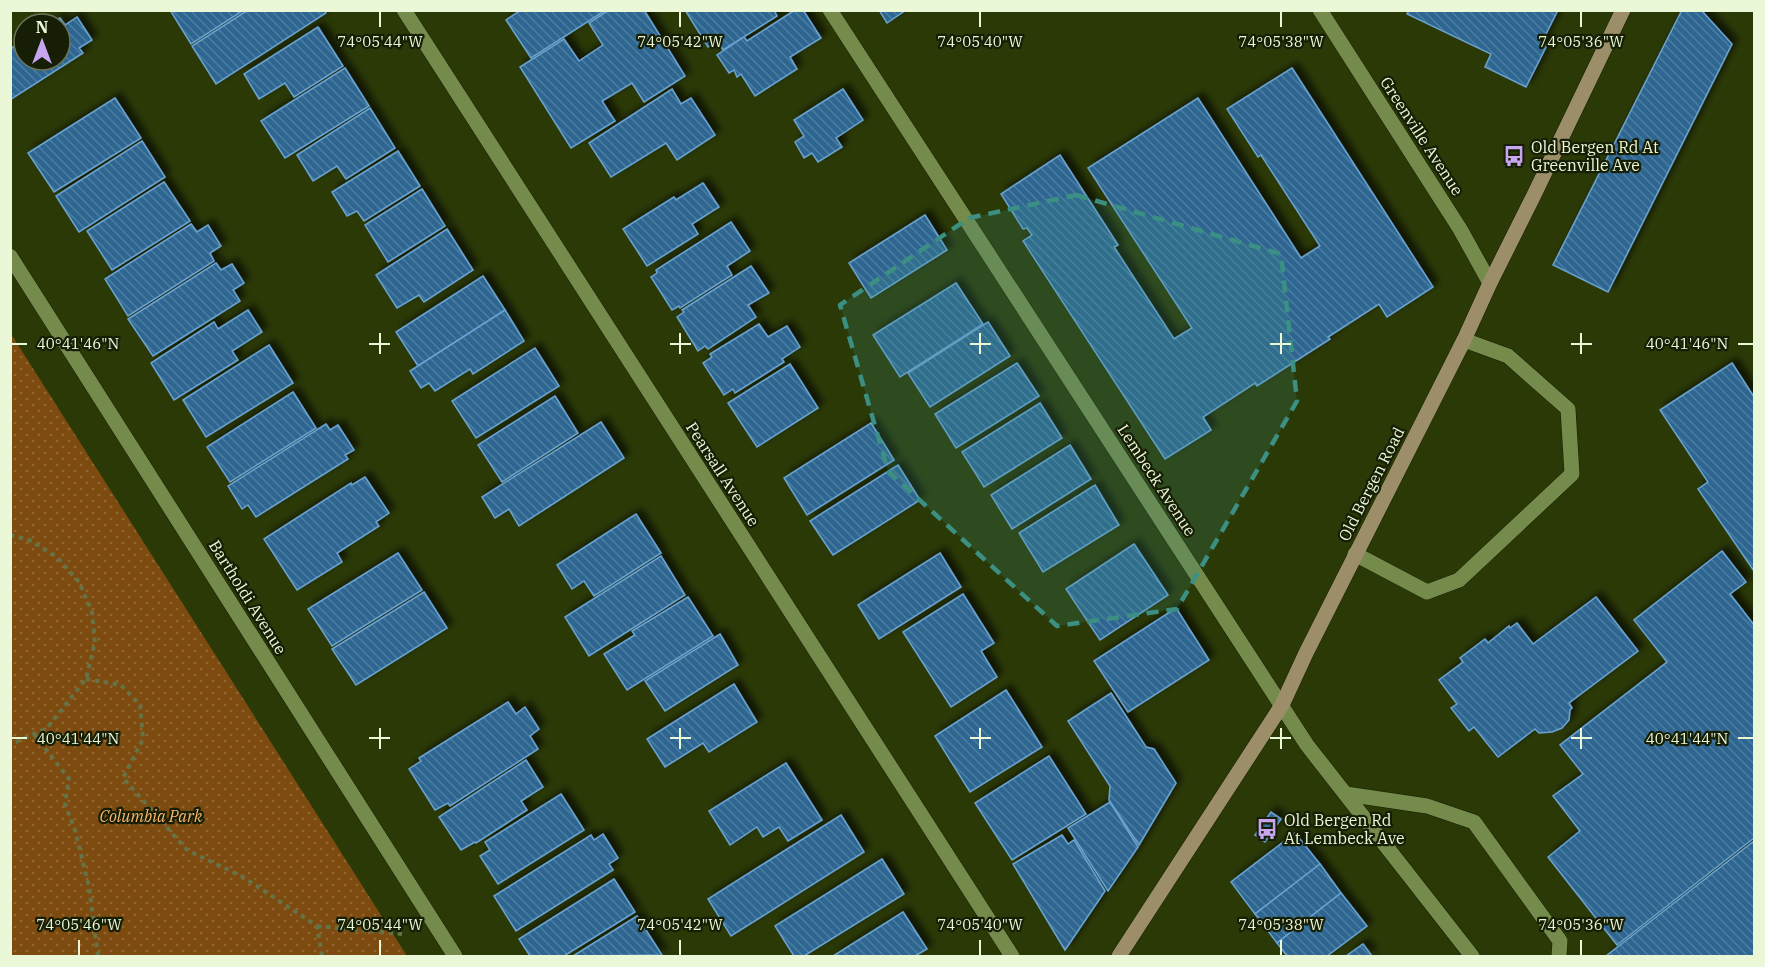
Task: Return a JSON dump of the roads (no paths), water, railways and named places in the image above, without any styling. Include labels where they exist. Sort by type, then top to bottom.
[{"type":"main road","name":"Old Bergen Road","points":[[1119,957],[1282,705],[1464,340],[1623,10]]},
{"type":"street","name":"Pearsall Avenue","points":[[404,10],[1012,957]]},
{"type":"street","name":"Lembeck Avenue","points":[[830,10],[1307,745],[1472,957]]},
{"type":"street","name":"Greenville Avenue","points":[[1320,10],[1460,229],[1490,283]]},
{"type":"street","name":"Bartholdi Avenue","points":[[10,256],[455,957]]},
{"type":"street","points":[[1356,554],[1427,592],[1459,580],[1572,474],[1568,409],[1508,356],[1464,340]]},
{"type":"street","points":[[1346,794],[1427,806],[1474,822],[1560,940],[1559,957]]},
{"type":"place","name":"Old Bergen Rd At Greenville Ave","points":[[1514,156]]},
{"type":"place","name":"Old Bergen Rd At Lembeck Ave","points":[[1267,829]]},
{"type":"park label","name":"Columbia Park","points":[[151,816]]}]
